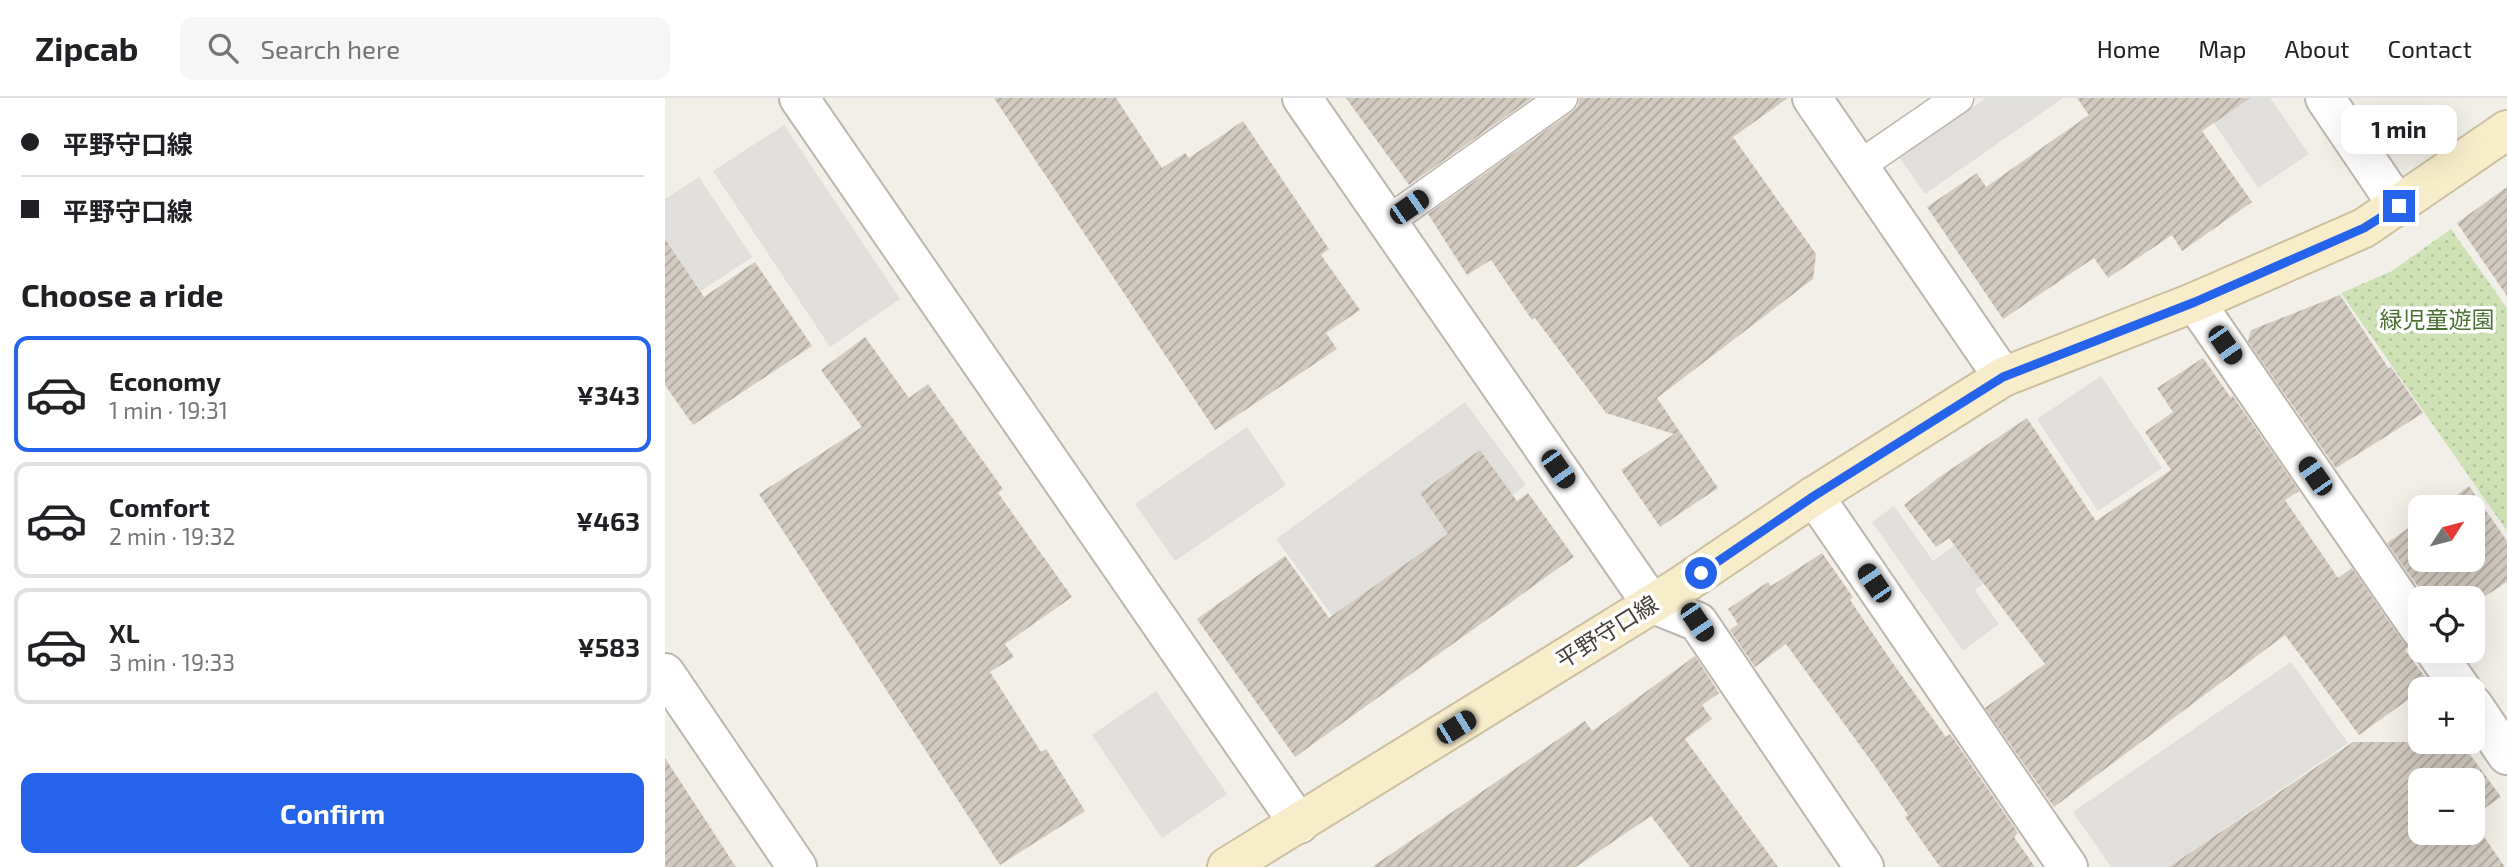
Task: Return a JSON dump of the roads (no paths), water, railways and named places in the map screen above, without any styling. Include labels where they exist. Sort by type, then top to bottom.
[{"type":"main road","name":"平野守口線","points":[[1227,867],[1678,588],[1814,496],[2003,377],[2195,302],[2364,228],[2507,130]]},
{"type":"street","points":[[799,98],[1299,824]]},
{"type":"street","points":[[1302,98],[1651,603],[1697,622],[1864,867]]},
{"type":"street","points":[[1812,98],[2003,377]]},
{"type":"street","points":[[2325,98],[2399,206]]},
{"type":"street","points":[[2195,302],[2408,612]]},
{"type":"street","points":[[1814,496],[2068,867]]},
{"type":"street","points":[[665,673],[797,867]]},
{"type":"street","points":[[2485,723],[2507,755]]},
{"type":"lane","points":[[1387,222],[1562,98]]},
{"type":"lane","points":[[1859,166],[1958,98]]},
{"type":"park label","name":"緑児童遊園","points":[[2437,320]]}]
